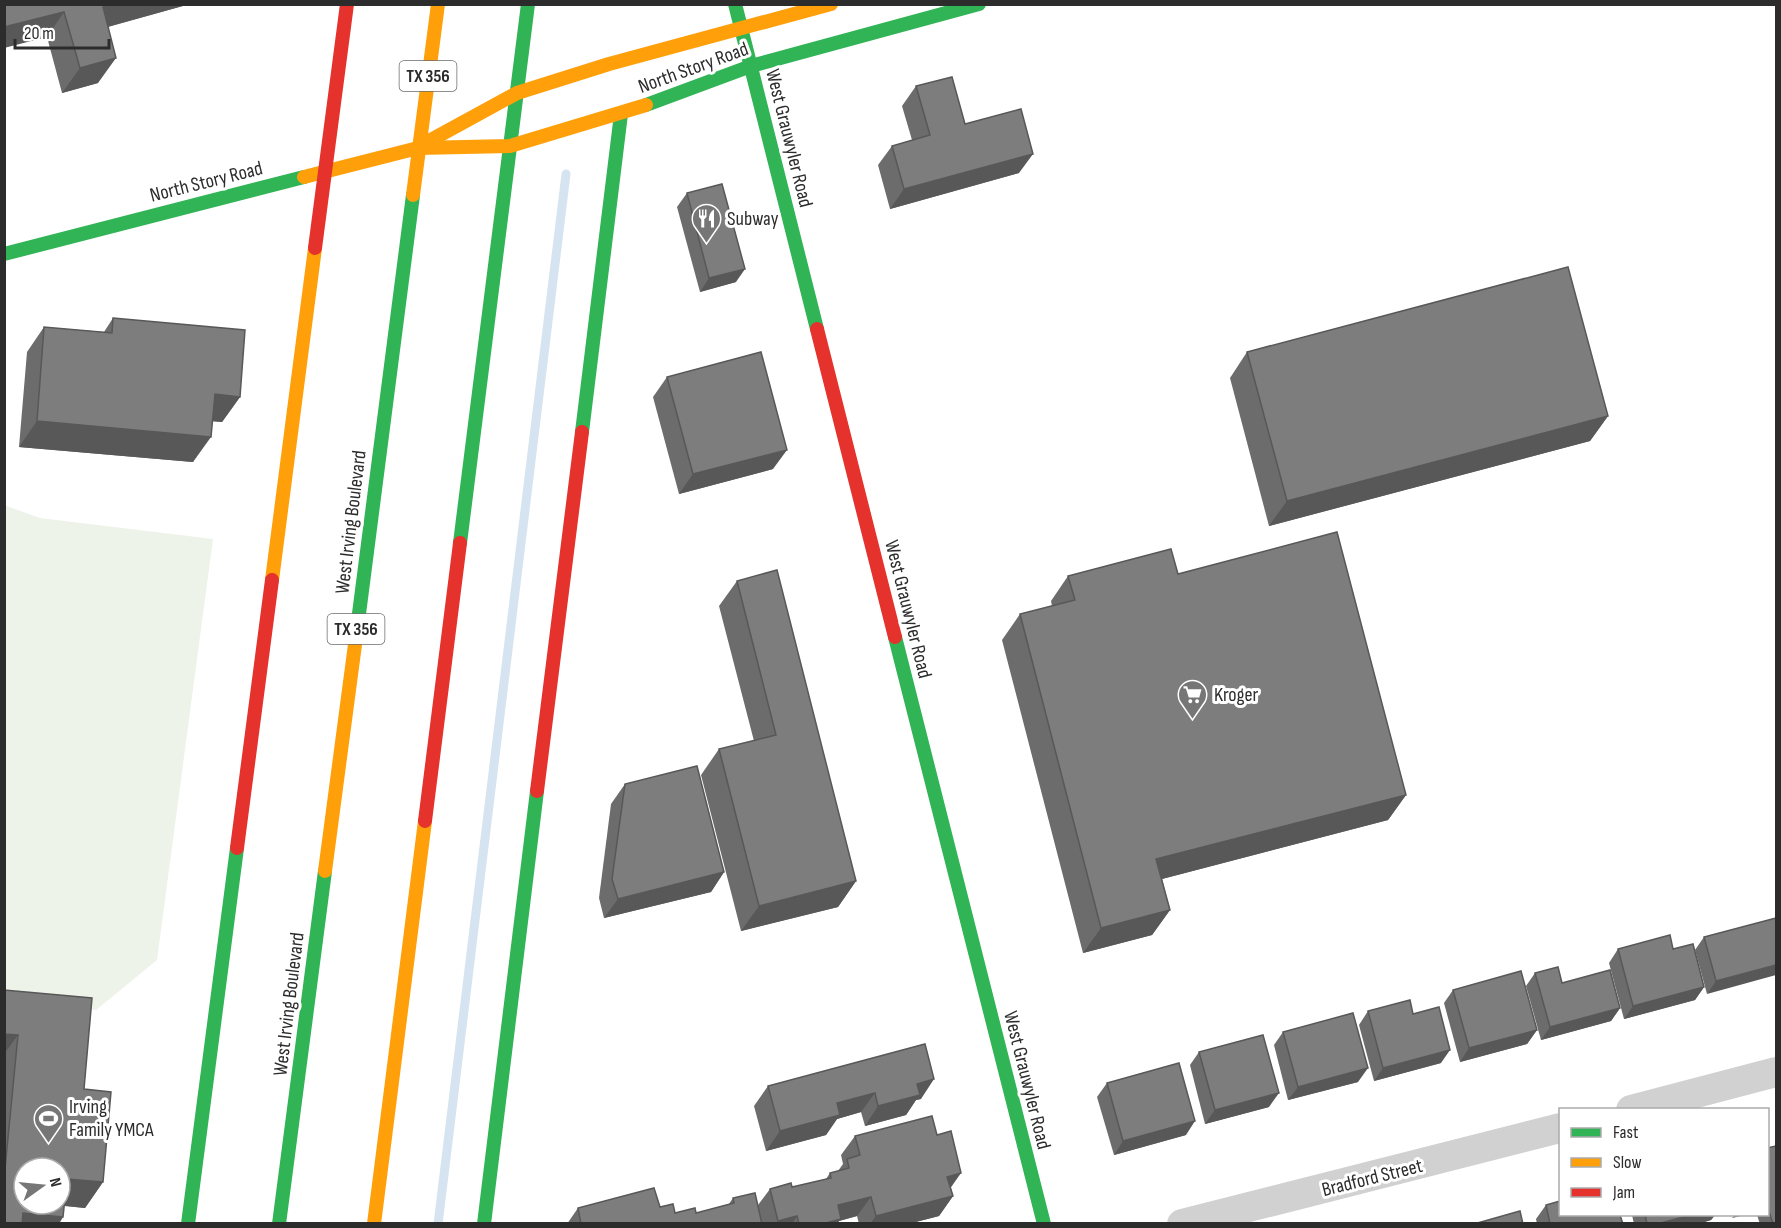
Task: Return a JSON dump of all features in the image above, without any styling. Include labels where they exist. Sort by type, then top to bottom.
[{"type":"main road","points":[[188,1224],[347,4]]},
{"type":"main road","name":"West Irving Boulevard","points":[[279,1224],[438,4]]},
{"type":"main road","points":[[374,1224],[528,4]]},
{"type":"main road","name":"West Grauwyler Road","points":[[735,4],[1044,1224]]},
{"type":"main road","name":"North Story Road","points":[[418,148],[517,93],[609,64],[742,30],[831,4]]},
{"type":"main road","name":"North Story Road","points":[[4,254],[418,148],[510,146],[621,114],[751,66],[979,4]]},
{"type":"main road","points":[[484,1224],[621,114]]},
{"type":"street","points":[[1639,1108],[1776,1072]]},
{"type":"street","name":"Bradford Street","points":[[1182,1224],[1559,1128]]},
{"type":"shaded area","points":[[4,505],[40,518],[213,539],[157,960],[96,1010],[5,998]]},
{"type":"building","points":[[4,4],[114,4],[103,7],[116,58],[80,68],[64,12],[4,27]]},
{"type":"building","points":[[952,77],[965,124],[1021,109],[1033,154],[904,189],[892,146],[930,135],[916,86]]},
{"type":"building","points":[[722,184],[745,269],[709,278],[687,193]]},
{"type":"building","points":[[1568,267],[1608,416],[1287,501],[1247,352]]},
{"type":"building","points":[[113,318],[245,330],[240,397],[215,394],[211,437],[37,421],[44,327],[112,333]]},
{"type":"building","points":[[761,352],[787,450],[693,474],[667,377]]},
{"type":"building","points":[[1337,532],[1406,795],[1156,859],[1170,910],[1101,928],[1020,614],[1075,600],[1068,576],[1171,549],[1178,574]]},
{"type":"building","points":[[777,570],[856,881],[759,906],[719,749],[776,735],[737,581]]},
{"type":"building","points":[[697,766],[724,872],[618,899],[612,879],[625,784]]},
{"type":"building","points":[[1776,918],[1776,965],[1716,981],[1704,937]]},
{"type":"building","points":[[1670,935],[1673,949],[1693,944],[1704,987],[1633,1006],[1618,949]]},
{"type":"building","points":[[1558,967],[1562,983],[1610,970],[1620,1008],[1550,1027],[1535,973]]},
{"type":"building","points":[[1521,971],[1537,1030],[1469,1048],[1453,990]]},
{"type":"building","name":"Irving Family YMCA","points":[[4,990],[92,998],[84,1089],[111,1092],[103,1182],[72,1179],[72,1156],[12,1156],[12,1216],[23,1216],[22,1224],[4,1224],[4,1179],[18,1035],[4,1034]]},
{"type":"building","points":[[1410,1000],[1413,1014],[1439,1007],[1450,1050],[1383,1068],[1368,1011]]},
{"type":"building","points":[[1353,1013],[1368,1068],[1298,1087],[1283,1032]]},
{"type":"building","points":[[1263,1035],[1279,1093],[1215,1110],[1199,1052]]},
{"type":"building","points":[[925,1044],[934,1079],[917,1084],[920,1095],[878,1106],[875,1093],[837,1103],[840,1115],[780,1131],[768,1086]]},
{"type":"building","points":[[1179,1063],[1195,1121],[1123,1141],[1107,1083]]},
{"type":"building","points":[[932,1116],[937,1135],[951,1131],[961,1173],[947,1177],[953,1196],[876,1216],[871,1197],[838,1205],[841,1219],[822,1224],[799,1224],[797,1216],[778,1221],[770,1189],[791,1183],[792,1187],[831,1178],[830,1173],[849,1168],[847,1159],[860,1155],[855,1136]]},
{"type":"building","points":[[1776,1146],[1776,1224],[1773,1224],[1769,1211],[1769,1148]]},
{"type":"building","points":[[654,1188],[660,1207],[673,1204],[675,1213],[695,1208],[696,1213],[734,1203],[733,1198],[755,1193],[762,1224],[581,1224],[578,1208]]},
{"type":"building","points":[[1559,1201],[1559,1216],[1620,1216],[1623,1224],[1550,1224],[1546,1205]]},
{"type":"building","points":[[1520,1211],[1523,1224],[1474,1224]]},
{"type":"building","points":[[1645,1216],[1687,1216],[1657,1224],[1647,1224]]},
{"type":"waterway","points":[[438,1224],[566,174]]},
{"type":"traffic: fast","points":[[460,543],[528,4]]},
{"type":"traffic: fast","points":[[735,4],[817,329]]},
{"type":"traffic: fast","points":[[646,105],[751,66],[979,4]]},
{"type":"traffic: fast","points":[[582,432],[621,114]]},
{"type":"traffic: fast","points":[[4,254],[304,177]]},
{"type":"traffic: fast","points":[[356,637],[413,195]]},
{"type":"traffic: fast","points":[[895,637],[1044,1224]]},
{"type":"traffic: fast","points":[[484,1224],[537,791]]},
{"type":"traffic: fast","points":[[188,1224],[237,848]]},
{"type":"traffic: fast","points":[[279,1224],[325,871]]},
{"type":"traffic: slow","points":[[413,195],[438,4]]},
{"type":"traffic: slow","points":[[420,146],[517,93],[609,64],[831,4]]},
{"type":"traffic: slow","points":[[304,177],[418,148],[510,146],[646,105]]},
{"type":"traffic: slow","points":[[272,580],[315,248]]},
{"type":"traffic: slow","points":[[325,871],[356,637]]},
{"type":"traffic: slow","points":[[374,1224],[425,821]]},
{"type":"traffic: jam","points":[[315,248],[347,4]]},
{"type":"traffic: jam","points":[[817,329],[895,637]]},
{"type":"traffic: jam","points":[[537,791],[582,432]]},
{"type":"traffic: jam","points":[[425,821],[460,543]]},
{"type":"traffic: jam","points":[[237,848],[272,580]]},
{"type":"place","name":"Subway","points":[[706,244]]},
{"type":"place","name":"Kroger","points":[[1193,720]]},
{"type":"place","name":"Irving Family YMCA","points":[[48,1144]]}]
